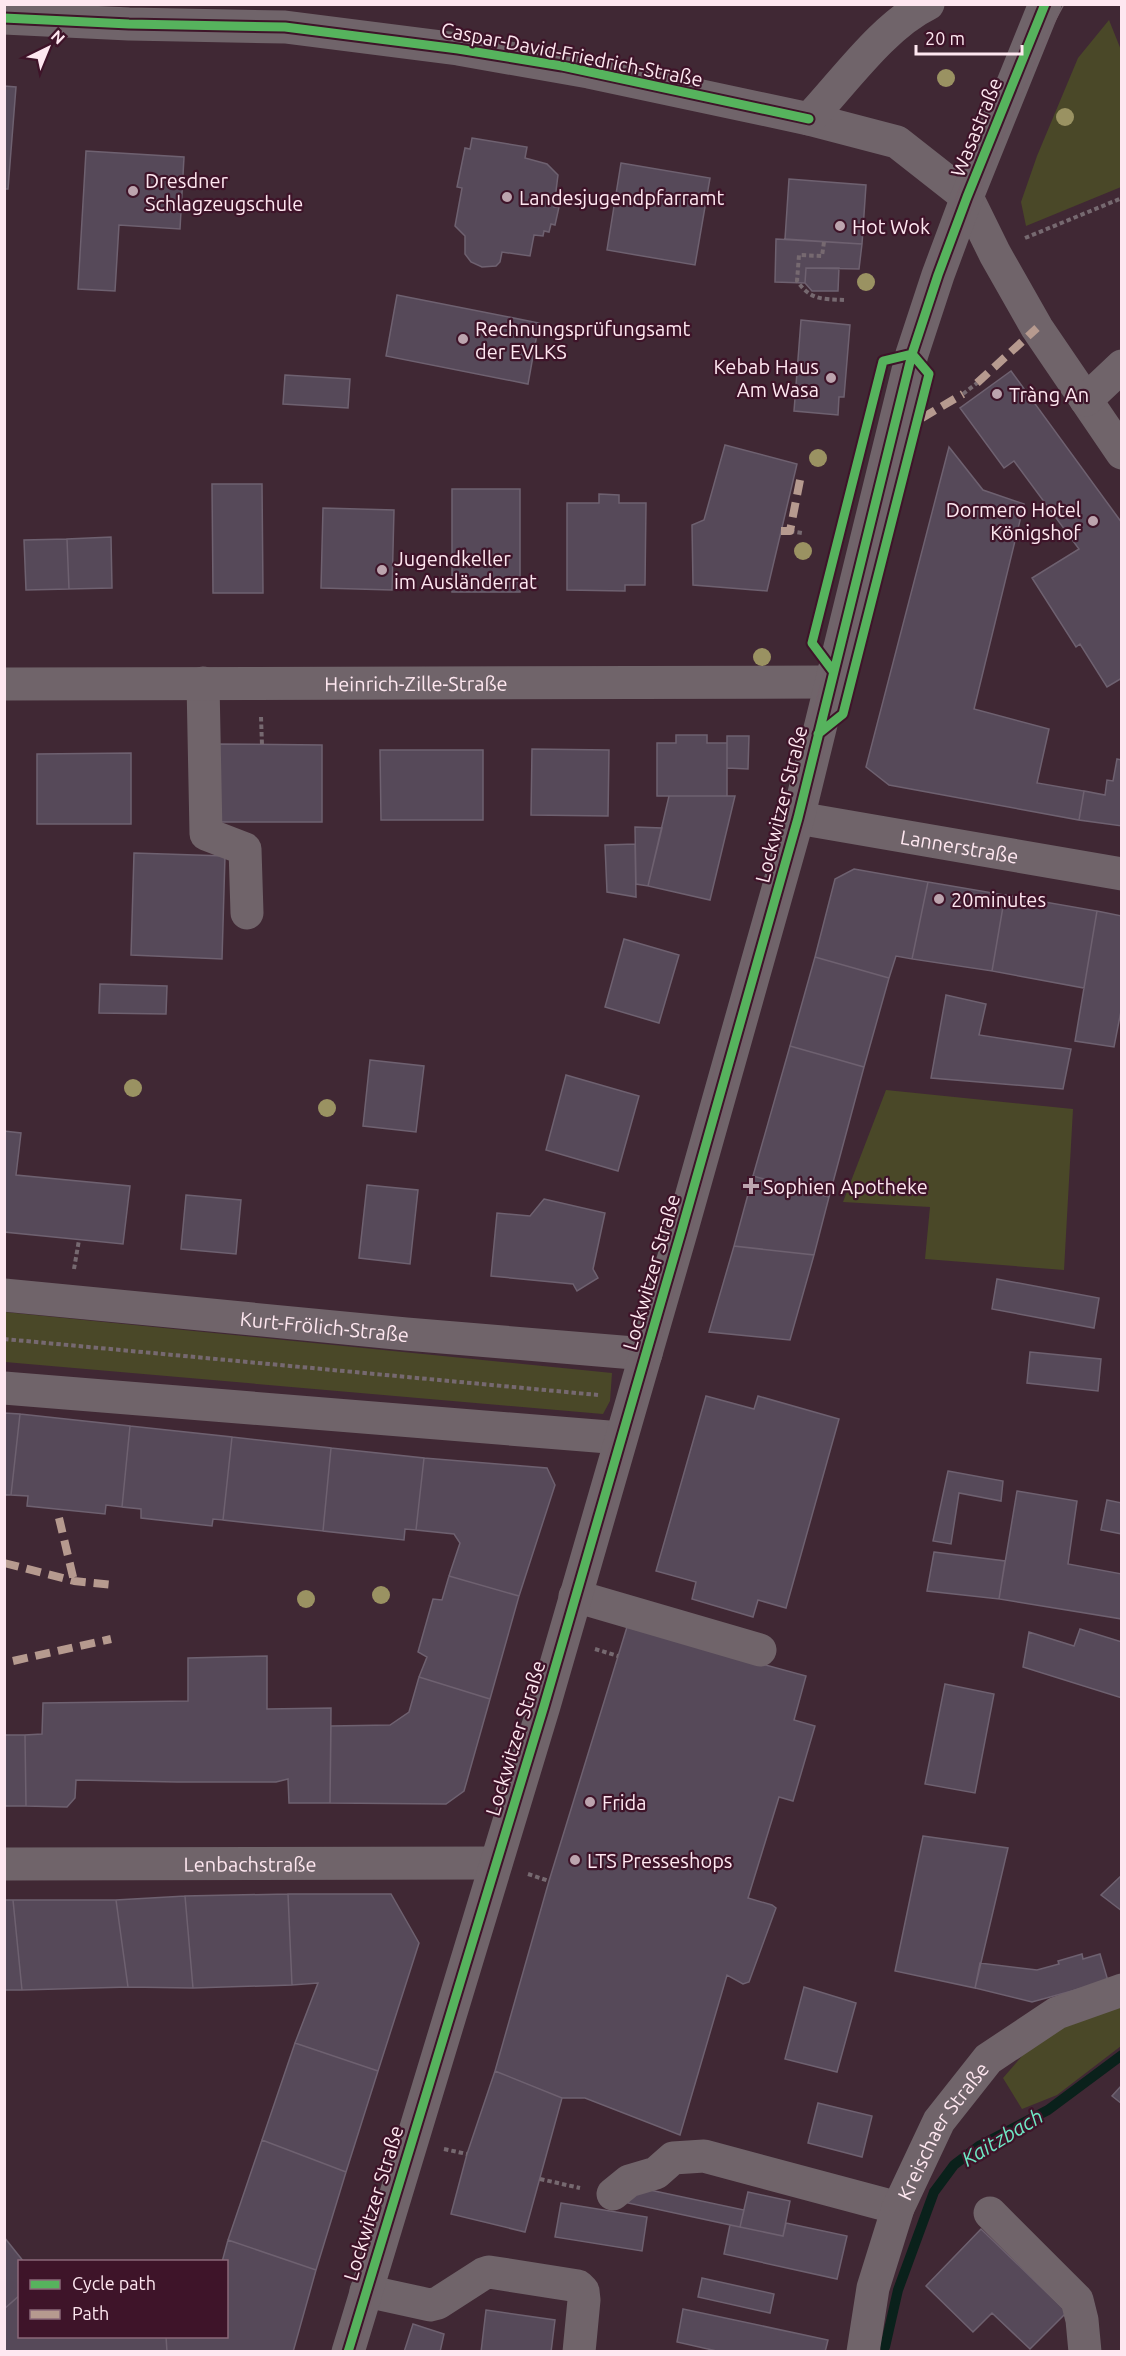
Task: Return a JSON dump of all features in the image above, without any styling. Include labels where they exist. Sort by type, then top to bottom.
[{"type":"street","points":[[809,119],[891,15],[912,12],[928,4]]},
{"type":"street","name":"Wasastraße","points":[[968,197],[1046,4]]},
{"type":"street","name":"Caspar-David-Friedrich-Straße","points":[[4,18],[128,14],[285,27],[458,49],[571,68],[809,119],[897,142],[968,197]]},
{"type":"street","points":[[968,197],[995,254],[1037,328],[1122,453]]},
{"type":"street","name":"Lockwitzer Straße","points":[[348,2352],[496,1863],[646,1354],[798,818],[912,354],[938,275],[968,197]]},
{"type":"street","points":[[1086,400],[1122,366]]},
{"type":"street","name":"Heinrich-Zille-Straße","points":[[4,684],[830,682]]},
{"type":"street","points":[[203,683],[206,834],[245,849],[247,914]]},
{"type":"street","name":"Lannerstraße","points":[[798,818],[1122,874]]},
{"type":"street","name":"Kurt-Frölich-Straße","points":[[4,1296],[646,1354]]},
{"type":"street","points":[[4,1388],[621,1438]]},
{"type":"street","points":[[575,1596],[760,1650]]},
{"type":"street","name":"Lenbachstraße","points":[[4,1864],[496,1863]]},
{"type":"street","name":"Kreischaer Straße","points":[[863,2352],[873,2288],[898,2208],[939,2121],[988,2059],[1058,2013],[1122,1990]]},
{"type":"street","points":[[613,2194],[628,2181],[656,2173],[673,2158],[704,2156],[898,2208]]},
{"type":"street","points":[[990,2213],[1077,2300],[1082,2320],[1084,2352]]},
{"type":"street","points":[[366,2291],[430,2305],[438,2303],[489,2272],[578,2286],[583,2291],[584,2300],[579,2352]]},
{"type":"path","points":[[995,254],[1030,235],[1122,198]]},
{"type":"path","points":[[824,242],[822,256],[799,255],[797,281],[805,292],[818,299],[844,300]]},
{"type":"path","points":[[963,394],[977,383]]},
{"type":"path","points":[[790,531],[802,532]]},
{"type":"path","points":[[261,728],[262,745]]},
{"type":"path","points":[[226,1406],[234,1318]]},
{"type":"path","points":[[4,1339],[633,1398]]},
{"type":"shaded area","points":[[1109,20],[1121,50],[1121,187],[1026,226],[1021,202],[1037,156],[1078,58]]},
{"type":"shaded area","points":[[886,1090],[1073,1109],[1064,1270],[925,1259],[930,1207],[843,1202]]},
{"type":"shaded area","points":[[4,1312],[612,1373],[610,1401],[603,1414],[5,1362]]},
{"type":"shaded area","points":[[1121,1999],[1121,2046],[1057,2095],[1022,2109],[1003,2078],[1041,2034]]},
{"type":"building","points":[[4,86],[16,87],[8,189],[4,189]]},
{"type":"building","name":"Landesjugendpfarramt","points":[[472,138],[527,147],[525,158],[547,164],[558,175],[554,207],[559,207],[555,225],[551,224],[549,232],[544,231],[543,236],[534,235],[530,256],[502,252],[500,262],[496,266],[482,267],[471,262],[465,254],[465,236],[455,226],[462,188],[457,187],[465,148],[470,149]]},
{"type":"building","name":"Dresdner Schlagzeugschule","points":[[86,151],[184,157],[180,229],[119,225],[115,291],[78,289]]},
{"type":"building","points":[[621,163],[710,178],[695,265],[607,250]]},
{"type":"building","points":[[789,179],[866,185],[862,244],[785,239]]},
{"type":"building","points":[[776,239],[862,244],[859,269],[806,268],[805,283],[775,282]]},
{"type":"building","points":[[806,268],[839,268],[838,291],[812,291],[805,283]]},
{"type":"building","name":"Rechnungsprüfungsamt der EVLKS","points":[[397,295],[539,323],[528,384],[386,356]]},
{"type":"building","points":[[801,320],[850,325],[844,397],[839,397],[838,415],[794,411]]},
{"type":"building","points":[[1011,371],[1122,523],[1122,678],[1107,687],[1080,644],[1076,647],[1032,578],[1079,549],[1014,461],[1004,468],[960,408]]},
{"type":"building","points":[[285,375],[350,379],[348,408],[283,404]]},
{"type":"building","points":[[725,445],[797,464],[767,591],[693,585],[692,525],[704,520]]},
{"type":"building","points":[[949,447],[983,490],[1024,504],[974,709],[1049,729],[1037,783],[1084,791],[1079,820],[889,785],[866,767]]},
{"type":"building","points":[[212,484],[262,484],[263,593],[213,593]]},
{"type":"building","points":[[452,489],[520,489],[520,592],[452,592]]},
{"type":"building","points":[[599,494],[619,495],[619,503],[646,503],[645,585],[625,585],[625,591],[567,590],[567,503],[599,503]]},
{"type":"building","points":[[323,508],[394,510],[392,590],[321,588]]},
{"type":"building","points":[[111,537],[112,588],[69,589],[67,539]]},
{"type":"building","points":[[67,539],[69,589],[26,590],[24,540]]},
{"type":"building","points":[[676,735],[707,735],[707,743],[727,743],[727,796],[657,796],[657,743],[676,743]]},
{"type":"building","points":[[727,736],[749,736],[748,769],[727,768]]},
{"type":"building","points":[[218,744],[322,745],[322,822],[217,822]]},
{"type":"building","points":[[532,749],[609,750],[608,816],[531,815]]},
{"type":"building","points":[[380,750],[483,750],[483,820],[381,820]]},
{"type":"building","points":[[131,753],[131,824],[37,824],[37,754]]},
{"type":"building","points":[[1117,759],[1122,760],[1122,826],[1079,820],[1084,791],[1105,795],[1107,780],[1113,781]]},
{"type":"building","points":[[669,796],[735,796],[710,900],[648,886]]},
{"type":"building","points":[[635,827],[662,828],[648,886],[636,884]]},
{"type":"building","points":[[635,844],[636,897],[607,892],[605,845]]},
{"type":"building","points":[[134,853],[225,856],[222,959],[131,955]]},
{"type":"building","points":[[854,869],[928,882],[912,959],[896,956],[889,978],[815,957],[835,879]]},
{"type":"building","points":[[928,882],[1005,895],[992,971],[912,959]]},
{"type":"building","points":[[1005,895],[1097,911],[1084,988],[992,971]]},
{"type":"building","points":[[1097,911],[1122,916],[1122,1006],[1114,1047],[1075,1041]]},
{"type":"building","points":[[624,939],[679,955],[659,1023],[605,1007]]},
{"type":"building","points":[[815,957],[889,978],[864,1067],[790,1046]]},
{"type":"building","points":[[100,984],[167,986],[166,1014],[99,1013]]},
{"type":"building","points":[[946,995],[986,1004],[979,1035],[1071,1049],[1063,1089],[931,1078]]},
{"type":"building","points":[[790,1046],[864,1067],[829,1197],[753,1176]]},
{"type":"building","points":[[370,1060],[424,1066],[416,1132],[363,1126]]},
{"type":"building","points":[[566,1075],[639,1096],[618,1171],[546,1150]]},
{"type":"building","points":[[4,1131],[21,1133],[16,1175],[130,1186],[123,1244],[4,1232]]},
{"type":"building","points":[[753,1176],[829,1197],[814,1255],[734,1246]]},
{"type":"building","points":[[367,1185],[418,1190],[410,1264],[359,1258]]},
{"type":"building","points":[[186,1195],[241,1200],[236,1254],[181,1249]]},
{"type":"building","points":[[544,1199],[605,1213],[593,1269],[598,1278],[577,1291],[573,1284],[491,1276],[497,1213],[530,1216]]},
{"type":"building","points":[[734,1246],[814,1255],[790,1340],[709,1332]]},
{"type":"building","points":[[997,1279],[1099,1298],[1094,1328],[992,1309]]},
{"type":"building","points":[[1030,1352],[1101,1359],[1098,1391],[1027,1383]]},
{"type":"building","points":[[706,1396],[754,1409],[758,1396],[839,1419],[786,1608],[758,1600],[753,1617],[692,1599],[696,1582],[656,1571]]},
{"type":"building","points":[[4,1413],[20,1414],[11,1495],[4,1495]]},
{"type":"building","points":[[20,1414],[130,1426],[122,1507],[106,1505],[105,1514],[27,1506],[28,1496],[11,1495]]},
{"type":"building","points":[[130,1426],[232,1437],[223,1520],[213,1519],[212,1526],[141,1518],[141,1509],[122,1507]]},
{"type":"building","points":[[232,1437],[331,1448],[323,1531],[223,1520]]},
{"type":"building","points":[[331,1448],[424,1458],[416,1530],[405,1529],[404,1540],[323,1531]]},
{"type":"building","points":[[424,1458],[547,1468],[555,1485],[519,1596],[449,1576],[460,1543],[454,1534],[416,1530]]},
{"type":"building","points":[[948,1471],[1003,1481],[1001,1501],[959,1493],[951,1544],[933,1541]]},
{"type":"building","points":[[1017,1491],[1077,1501],[1068,1564],[1122,1574],[1122,1619],[999,1599]]},
{"type":"building","points":[[1107,1500],[1122,1503],[1122,1534],[1101,1530]]},
{"type":"building","points":[[934,1552],[1005,1561],[999,1599],[927,1591]]},
{"type":"building","points":[[449,1576],[519,1596],[490,1699],[419,1677],[427,1657],[418,1652],[433,1599],[442,1600]]},
{"type":"building","points":[[627,1627],[806,1676],[794,1720],[815,1726],[793,1801],[779,1797],[748,1898],[776,1908],[749,1982],[743,1984],[727,1975],[680,2135],[585,2098],[562,2098],[495,2071],[549,1881]]},
{"type":"building","points":[[1080,1629],[1122,1642],[1122,1698],[1023,1667],[1029,1632],[1074,1646]]},
{"type":"building","points":[[267,1656],[267,1709],[331,1708],[330,1803],[289,1803],[288,1779],[276,1782],[76,1780],[75,1798],[67,1807],[26,1806],[25,1735],[42,1734],[43,1703],[188,1701],[188,1658]]},
{"type":"building","points":[[419,1677],[490,1699],[464,1791],[446,1804],[330,1803],[331,1726],[390,1725],[409,1712]]},
{"type":"building","points":[[945,1684],[994,1694],[975,1793],[925,1784]]},
{"type":"building","points":[[4,1735],[25,1735],[26,1806],[4,1806]]},
{"type":"building","points":[[923,1836],[1008,1848],[975,1988],[895,1971]]},
{"type":"building","points":[[1122,1875],[1122,1911],[1101,1895]]},
{"type":"building","points":[[288,1894],[292,1985],[193,1988],[185,1896]]},
{"type":"building","points":[[288,1894],[391,1894],[419,1943],[378,2071],[295,2043],[318,1983],[292,1985]]},
{"type":"building","points":[[185,1896],[193,1988],[128,1987],[116,1900]]},
{"type":"building","points":[[4,1900],[13,1900],[22,1990],[4,1990]]},
{"type":"building","points":[[13,1900],[116,1900],[128,1987],[22,1990]]},
{"type":"building","points":[[1082,1954],[1083,1959],[1100,1954],[1108,1981],[1032,2002],[975,1988],[980,1963],[1037,1970]]},
{"type":"building","points":[[804,1987],[856,2003],[837,2072],[785,2059]]},
{"type":"building","points":[[295,2043],[378,2071],[346,2172],[262,2140]]},
{"type":"building","points":[[495,2071],[562,2098],[525,2232],[451,2214],[467,2154]]},
{"type":"building","points":[[1122,2085],[1122,2104],[1112,2096]]},
{"type":"building","points":[[818,2103],[872,2116],[862,2157],[808,2143]]},
{"type":"building","points":[[262,2140],[346,2172],[316,2270],[228,2240]]},
{"type":"building","points":[[631,2186],[744,2210],[740,2227],[628,2203]]},
{"type":"building","points":[[748,2192],[790,2201],[783,2236],[740,2227]]},
{"type":"building","points":[[561,2203],[647,2217],[642,2251],[555,2237]]},
{"type":"building","points":[[786,2223],[847,2236],[837,2279],[724,2254],[730,2225],[783,2236]]},
{"type":"building","points":[[981,2229],[1067,2312],[1030,2349],[992,2313],[973,2332],[926,2286]]},
{"type":"building","points":[[4,2237],[22,2260],[18,2260],[18,2297],[4,2309]]},
{"type":"building","points":[[228,2240],[316,2270],[293,2352],[167,2352],[166,2338],[228,2338],[228,2260],[223,2260]]},
{"type":"building","points":[[702,2278],[774,2294],[770,2313],[698,2297]]},
{"type":"building","points":[[18,2297],[18,2338],[166,2338],[167,2352],[4,2352],[4,2309]]},
{"type":"building","points":[[683,2309],[828,2340],[825,2352],[721,2352],[677,2342]]},
{"type":"building","points":[[486,2310],[555,2320],[551,2352],[481,2352]]},
{"type":"building","points":[[413,2324],[444,2334],[440,2352],[404,2352]]},
{"type":"waterway","name":"Kaitzbach","points":[[885,2347],[898,2290],[934,2192],[954,2165],[979,2146],[1048,2110],[1122,2055]]},
{"type":"tram line","points":[[338,2352],[532,1722],[637,1353],[822,681],[903,356],[959,190],[1038,4]]},
{"type":"tram line","points":[[356,2352],[662,1332],[806,819],[918,361],[942,285],[972,206],[1048,34],[1064,4]]},
{"type":"marked path","points":[[977,383],[1037,328]]},
{"type":"marked path","points":[[922,418],[963,394]]},
{"type":"marked path","points":[[781,531],[790,531],[801,475]]},
{"type":"marked path","points":[[59,1518],[74,1581]]},
{"type":"marked path","points":[[4,1563],[74,1581],[114,1585]]},
{"type":"marked path","points":[[13,1661],[111,1639]]},
{"type":"cycle path","points":[[348,2352],[544,1706],[682,1229],[798,818],[912,354],[967,197],[1045,4]]},
{"type":"cycle path","points":[[4,18],[129,24],[285,27],[458,49],[562,66],[809,119]]},
{"type":"cycle path","points":[[818,734],[843,714],[929,374],[912,354],[883,361],[812,643],[833,671]]},
{"type":"place","name":"Dresdner Schlagzeugschule","points":[[133,191]]},
{"type":"place","name":"Landesjugendpfarramt","points":[[507,197]]},
{"type":"place","name":"Hot Wok","points":[[840,226]]},
{"type":"place","name":"Rechnungsprüfungsamt der EVLKS","points":[[463,339]]},
{"type":"place","name":"Kebab Haus Am Wasa","points":[[831,378]]},
{"type":"place","name":"Tràng An","points":[[997,394]]},
{"type":"place","name":"Dormero Hotel Königshof","points":[[1093,521]]},
{"type":"place","name":"Jugendkeller im Ausländerrat","points":[[382,570]]},
{"type":"place","name":"20minutes","points":[[939,899]]},
{"type":"place","name":"Sophien Apotheke","points":[[751,1186]]},
{"type":"place","name":"Frida","points":[[590,1802]]},
{"type":"place","name":"LTS Presseshops","points":[[575,1860]]}]
